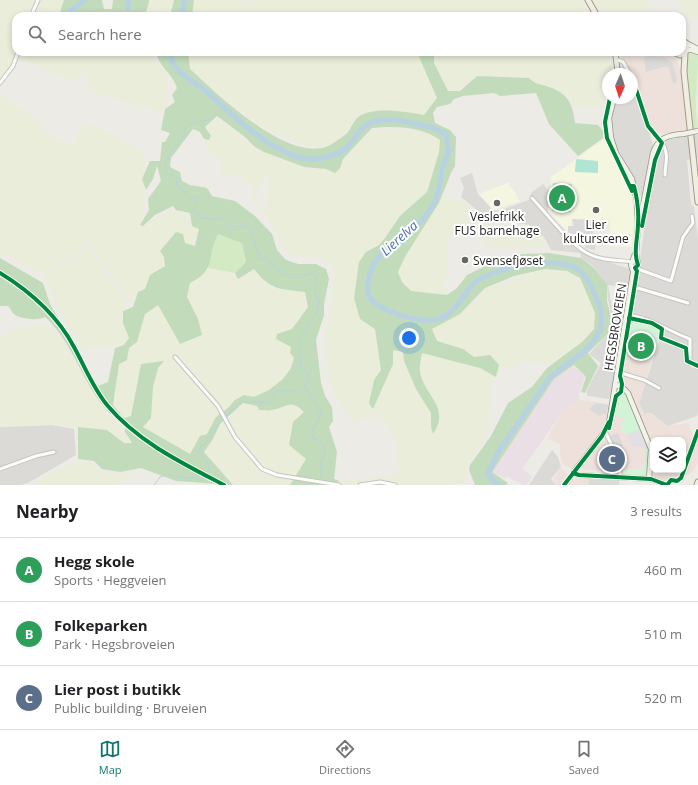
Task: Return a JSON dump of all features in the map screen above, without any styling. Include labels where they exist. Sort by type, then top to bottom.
[{"type":"main road","points":[[589,2],[595,12]]},
{"type":"main road","points":[[589,2],[598,12]]},
{"type":"main road","points":[[676,56],[684,72]]},
{"type":"main road","points":[[686,56],[684,72],[698,202]]},
{"type":"street","points":[[33,12],[38,0]]},
{"type":"street","points":[[686,42],[698,49]]},
{"type":"street","points":[[686,52],[692,50],[698,52]]},
{"type":"street","points":[[0,83],[13,66],[17,56]]},
{"type":"street","points":[[615,56],[617,68]]},
{"type":"street","points":[[616,59],[623,62],[626,68]]},
{"type":"street","points":[[638,95],[648,126],[660,141]]},
{"type":"street","name":"HEGSBROVEIEN","points":[[564,485],[605,431],[609,423],[616,387],[636,253],[638,225],[634,185],[616,153],[611,138],[609,118],[612,104]]},
{"type":"street","points":[[638,225],[654,153],[660,141],[667,136],[698,131]]},
{"type":"street","points":[[664,146],[668,158],[665,168],[665,175]]},
{"type":"street","points":[[532,198],[573,241],[586,252],[634,265],[642,271],[670,281],[684,235],[693,223],[692,216]]},
{"type":"street","points":[[631,286],[688,303]]},
{"type":"street","points":[[626,315],[654,321],[672,332],[689,339],[690,361]]},
{"type":"street","points":[[175,357],[218,406],[232,433],[262,469],[277,475],[339,485]]},
{"type":"street","points":[[618,372],[634,376],[659,388]]},
{"type":"street","points":[[616,387],[626,391],[629,395],[650,445],[649,479]]},
{"type":"street","points":[[605,431],[620,463],[620,477]]},
{"type":"street","points":[[573,473],[579,475],[649,479],[667,485],[672,480],[680,480],[683,475],[698,431]]},
{"type":"street","points":[[0,469],[36,456],[54,452]]},
{"type":"street","points":[[360,485],[380,482],[395,485]]},
{"type":"shaded area","points":[[0,0],[66,0],[60,12],[12,12],[12,56],[154,56],[154,60],[168,73],[166,107],[159,112],[94,92],[85,83],[86,77],[84,73],[76,80],[67,80],[21,59],[13,61],[0,79]]},
{"type":"shaded area","points":[[151,0],[176,0],[169,12],[147,12]]},
{"type":"shaded area","points":[[195,0],[234,0],[237,2],[252,3],[261,0],[582,0],[588,12],[194,12]]},
{"type":"shaded area","points":[[591,0],[647,0],[650,12],[600,12]]},
{"type":"shaded area","points":[[680,0],[698,0],[698,18],[687,16],[686,12],[681,12]]},
{"type":"shaded area","points":[[189,56],[605,56],[609,59],[610,68],[602,68],[603,104],[600,108],[574,107],[556,88],[535,83],[530,77],[477,75],[459,90],[438,97],[424,114],[401,111],[369,113],[327,146],[310,147],[282,137],[250,118],[189,69]]},
{"type":"shaded area","points":[[620,56],[670,56],[676,59],[681,71],[687,131],[666,134],[656,132],[651,128],[638,90],[638,68],[629,68]]},
{"type":"shaded area","points":[[662,56],[673,63],[677,80],[676,83],[673,84],[669,68],[666,66],[646,72],[644,57]]},
{"type":"shaded area","points":[[0,96],[3,96],[42,124],[41,129],[72,147],[85,122],[99,127],[145,153],[142,227],[171,209],[187,214],[191,225],[198,228],[195,241],[164,265],[134,295],[130,304],[128,297],[87,240],[86,246],[43,272],[39,272],[0,252]]},
{"type":"shaded area","points":[[638,99],[653,146],[660,146],[670,139],[698,135],[698,158],[687,160],[691,204],[694,207],[698,239],[698,410],[697,416],[668,426],[651,413],[644,414],[639,403],[664,326],[653,320],[631,315],[635,288],[608,285],[614,318],[622,320],[616,372],[609,399],[588,396],[586,392],[601,363],[589,354],[610,332],[613,322],[608,300],[607,284],[593,266],[581,258],[580,253],[551,250],[544,237],[530,225],[517,223],[493,223],[461,197],[464,188],[460,178],[472,173],[478,194],[493,210],[498,211],[529,200],[531,193],[543,184],[549,191],[548,217],[580,251],[589,256],[630,269],[640,260],[647,209],[613,140],[610,122],[614,104],[638,104]]},
{"type":"shaded area","points":[[218,119],[255,149],[304,169],[338,168],[369,132],[396,129],[432,135],[439,140],[439,151],[425,189],[464,202],[492,224],[530,227],[544,239],[544,246],[485,248],[484,242],[478,240],[478,233],[473,227],[468,227],[462,223],[448,241],[448,273],[444,285],[447,294],[465,312],[488,288],[543,270],[573,275],[580,281],[593,308],[595,319],[593,328],[581,342],[551,364],[535,364],[525,360],[513,367],[502,366],[497,377],[492,383],[487,434],[468,464],[464,483],[448,485],[318,485],[399,474],[395,440],[378,414],[352,423],[330,386],[324,342],[329,317],[334,276],[333,269],[322,260],[288,254],[265,214],[271,168],[258,187],[254,204],[250,204],[253,189],[243,177],[220,173],[222,159],[207,151],[205,143],[209,124]]},
{"type":"shaded area","points":[[604,139],[631,190],[634,221],[632,247],[609,246],[610,220],[573,219],[568,232],[548,211],[551,177]]},
{"type":"shaded area","points":[[510,182],[509,186],[517,194],[516,196],[520,201],[493,210],[479,194]]},
{"type":"shaded area","points":[[572,219],[596,220],[596,228],[593,228],[593,235],[596,235],[595,250],[585,248],[586,242],[578,242],[573,234],[568,232],[568,226],[574,226]]},
{"type":"shaded area","points":[[89,248],[127,302],[121,316],[129,339],[124,343],[107,349],[98,346],[82,352],[79,343],[57,306],[44,274]]},
{"type":"shaded area","points":[[664,260],[674,262],[669,276],[665,277],[645,270],[647,264],[657,270],[661,261]]},
{"type":"shaded area","points":[[208,268],[235,273],[238,279],[254,269],[261,278],[272,287],[305,292],[308,307],[292,329],[276,339],[291,347],[294,358],[291,368],[283,379],[269,390],[254,397],[244,395],[235,400],[228,408],[216,417],[207,434],[190,454],[143,427],[151,418],[153,387],[158,368],[163,361],[141,364],[131,416],[124,418],[113,405],[119,364],[127,360],[129,348],[137,342],[140,329],[133,316],[147,302],[187,296],[190,283],[201,278]]},
{"type":"shaded area","points":[[631,317],[657,325],[661,330],[654,355],[650,361],[625,354]]},
{"type":"shaded area","points":[[47,324],[67,347],[92,392],[111,417],[123,429],[129,442],[125,444],[106,430],[53,425],[0,427],[0,335],[5,335],[14,329]]},
{"type":"shaded area","points":[[624,355],[651,362],[639,403],[643,414],[651,413],[668,426],[688,423],[693,436],[698,436],[698,463],[694,470],[674,484],[621,472],[572,469],[563,464],[560,455],[560,444],[548,439],[553,427],[565,408],[581,400],[615,405]]},
{"type":"shaded area","points":[[574,366],[585,377],[579,395],[580,400],[565,408],[522,469],[532,476],[527,485],[523,485],[507,476],[504,478],[492,472],[554,379]]},
{"type":"shaded area","points":[[619,393],[625,394],[628,398],[641,430],[628,435],[620,430],[624,418],[613,415]]},
{"type":"shaded area","points":[[243,403],[272,410],[289,404],[296,405],[304,412],[293,422],[289,445],[306,459],[290,485],[233,485],[204,452],[213,439],[220,424]]},
{"type":"shaded area","points":[[596,403],[608,405],[606,414],[599,416],[589,409]]},
{"type":"shaded area","points":[[52,425],[74,429],[76,455],[28,483],[20,485],[0,485],[0,427]]},
{"type":"shaded area","points":[[639,429],[642,431],[640,432],[648,448],[632,446],[627,435]]},
{"type":"shaded area","points":[[618,433],[625,452],[619,456],[610,436]]},
{"type":"shaded area","points":[[646,447],[648,449],[646,474],[644,476],[624,474],[622,466],[626,463],[625,470],[641,469],[644,466]]},
{"type":"shaded area","points":[[552,450],[558,457],[561,467],[551,479],[556,485],[529,485]]},
{"type":"shaded area","points":[[76,462],[90,462],[99,471],[116,475],[131,471],[138,475],[112,485],[31,485],[53,472]]},
{"type":"shaded area","points":[[561,468],[574,479],[589,479],[588,485],[557,485],[553,480]]},
{"type":"shaded area","points":[[589,479],[619,480],[619,485],[588,485]]},
{"type":"green space","points":[[64,0],[102,0],[104,9],[112,9],[113,0],[149,0],[146,12],[60,12]]},
{"type":"green space","points":[[174,0],[194,0],[192,12],[171,12]]},
{"type":"green space","points":[[691,52],[698,54],[696,109],[698,129],[693,131],[686,68],[687,59]]},
{"type":"green space","points":[[158,56],[188,56],[190,69],[235,109],[274,136],[293,145],[312,149],[328,146],[336,142],[348,132],[356,119],[370,112],[408,112],[424,115],[437,98],[419,56],[434,56],[434,63],[448,91],[460,91],[477,76],[529,78],[535,83],[553,88],[564,95],[568,99],[573,110],[575,123],[598,125],[603,131],[603,138],[578,156],[549,124],[536,93],[500,96],[494,93],[463,96],[454,99],[450,104],[437,107],[433,113],[435,123],[450,130],[456,137],[455,166],[439,203],[406,255],[398,272],[402,282],[411,291],[447,295],[457,288],[467,275],[494,262],[523,254],[549,253],[581,258],[593,267],[607,284],[607,301],[612,322],[610,332],[588,353],[598,366],[585,393],[581,392],[586,377],[574,365],[554,379],[492,472],[508,483],[506,485],[475,485],[469,470],[470,465],[491,436],[508,403],[532,387],[547,368],[582,342],[594,329],[595,313],[580,278],[567,271],[545,269],[514,276],[485,288],[460,314],[432,329],[437,341],[463,349],[474,357],[490,355],[499,365],[496,377],[480,368],[422,353],[420,372],[423,381],[435,402],[439,416],[438,425],[433,434],[431,427],[431,413],[416,389],[404,361],[403,352],[393,350],[393,364],[373,409],[369,403],[374,380],[381,370],[375,329],[360,319],[354,298],[359,262],[366,252],[379,245],[400,216],[427,192],[439,152],[440,140],[433,135],[407,128],[372,128],[343,159],[340,168],[335,173],[326,169],[304,167],[264,152],[255,147],[245,137],[217,116],[205,127],[211,136],[209,140],[204,139],[200,132],[193,129],[171,158],[170,167],[180,172],[182,181],[190,185],[207,188],[212,196],[235,201],[255,216],[272,234],[277,250],[286,260],[298,264],[316,264],[326,269],[329,279],[324,304],[324,315],[316,340],[321,383],[325,396],[332,407],[333,421],[329,427],[337,452],[334,479],[340,481],[322,485],[290,485],[306,459],[289,445],[293,422],[304,412],[292,404],[272,410],[259,410],[257,406],[243,403],[220,424],[213,439],[204,452],[233,485],[176,481],[141,468],[120,472],[102,469],[94,461],[78,459],[78,427],[107,430],[124,443],[132,443],[125,432],[125,427],[99,401],[66,342],[53,325],[45,317],[38,319],[25,318],[14,314],[8,306],[0,306],[0,258],[43,283],[50,304],[98,386],[108,382],[115,348],[124,345],[129,338],[123,323],[123,311],[133,307],[138,292],[145,289],[150,275],[165,266],[164,257],[160,251],[176,232],[183,234],[185,243],[195,246],[199,229],[192,226],[190,213],[176,210],[173,206],[155,215],[143,226],[140,225],[149,210],[148,199],[161,181],[157,166],[153,179],[146,190],[142,179],[150,161],[160,161],[162,142],[165,142],[170,133],[161,130],[165,109],[175,102],[172,95],[177,88]],"holes":[[[218,234],[242,243],[246,262],[235,273],[238,279],[254,269],[271,285],[282,289],[305,292],[308,307],[292,329],[277,334],[276,339],[291,347],[290,353],[294,358],[291,368],[283,379],[269,390],[254,397],[244,395],[235,400],[228,408],[216,417],[207,434],[200,436],[190,454],[143,427],[151,418],[153,387],[158,368],[164,361],[141,364],[131,416],[124,418],[113,405],[119,364],[127,360],[129,348],[137,342],[145,314],[158,305],[180,344],[202,335],[198,319],[187,297],[190,283],[198,278],[208,268],[214,242]]]},
{"type":"green space","points":[[576,159],[598,161],[598,173],[575,172]]},
{"type":"green space","points":[[553,183],[572,184],[571,212],[552,211]]},
{"type":"green space","points":[[218,234],[242,242],[246,262],[235,273],[208,268],[213,244]]},
{"type":"waterway","name":"Lierelva","points":[[72,12],[71,10],[85,0]]},
{"type":"waterway","name":"Lierelva","points":[[128,12],[129,0]]},
{"type":"waterway","name":"Lierelva","points":[[183,12],[185,0]]},
{"type":"waterway","name":"Lierelva","points":[[171,56],[179,71],[184,76],[208,93],[254,133],[281,150],[295,156],[312,159],[337,154],[348,147],[365,126],[370,123],[383,120],[396,120],[427,126],[439,130],[446,135],[448,153],[443,168],[437,197],[433,205],[423,219],[409,233],[379,256],[370,273],[368,284],[369,295],[371,299],[385,309],[415,319],[435,320],[448,315],[477,281],[502,270],[531,264],[555,263],[575,267],[584,274],[591,286],[600,308],[602,316],[600,330],[591,345],[548,380],[497,454],[488,474],[495,483],[500,485]]},
{"type":"waterway","points":[[224,109],[218,115],[203,121],[194,121],[186,128],[182,139],[167,158],[165,165],[166,172],[176,177],[177,185],[191,198],[197,200],[194,209],[201,218],[215,219],[221,217],[230,228],[237,229],[243,224],[250,231],[260,257],[266,257],[275,269],[296,278],[312,273],[316,276],[315,294],[319,301],[317,313],[311,319],[299,341],[302,351],[300,358],[301,368],[309,374],[306,385],[303,388],[294,391],[278,390],[274,393],[273,400],[260,402],[240,402],[228,415]]},
{"type":"waterway","points":[[305,386],[321,413],[317,424],[311,432],[313,438],[325,447],[325,453],[320,467],[322,473],[320,476]]},
{"type":"waterway","points":[[209,470],[209,465],[201,452],[201,446],[210,438],[221,420]]},
{"type":"waterway","points":[[169,474],[184,478],[202,478]]},
{"type":"waterway","points":[[154,485],[160,477],[165,475]]},
{"type":"cycle path","points":[[638,95],[648,126],[662,143],[655,160],[642,226]]},
{"type":"cycle path","points":[[609,104],[605,122],[607,138],[632,191]]},
{"type":"cycle path","points":[[607,427],[609,428],[616,396],[621,392],[622,384],[620,376],[637,271],[635,268],[638,265],[636,250],[638,210],[634,186],[631,186]]},
{"type":"cycle path","points":[[0,273],[33,296],[60,325],[74,347],[97,392],[119,418],[132,430],[161,451],[224,485]]},
{"type":"cycle path","points":[[629,318],[652,323],[662,329],[661,338],[686,348],[687,361],[698,366]]},
{"type":"cycle path","points":[[564,485],[602,436],[609,422]]},
{"type":"cycle path","points":[[573,473],[579,475],[651,479],[667,485],[671,480],[677,481],[681,478],[698,431]]},
{"type":"place","name":"Hegg skole","points":[[562,198]]},
{"type":"place","name":"Veslefrikk FUS barnehage","points":[[497,203]]},
{"type":"place","name":"Lier kulturscene","points":[[596,210]]},
{"type":"place","name":"Svensefjøset","points":[[465,260]]},
{"type":"place","name":"Folkeparken","points":[[641,346]]},
{"type":"place","name":"Lier post i butikk","points":[[612,459]]}]
